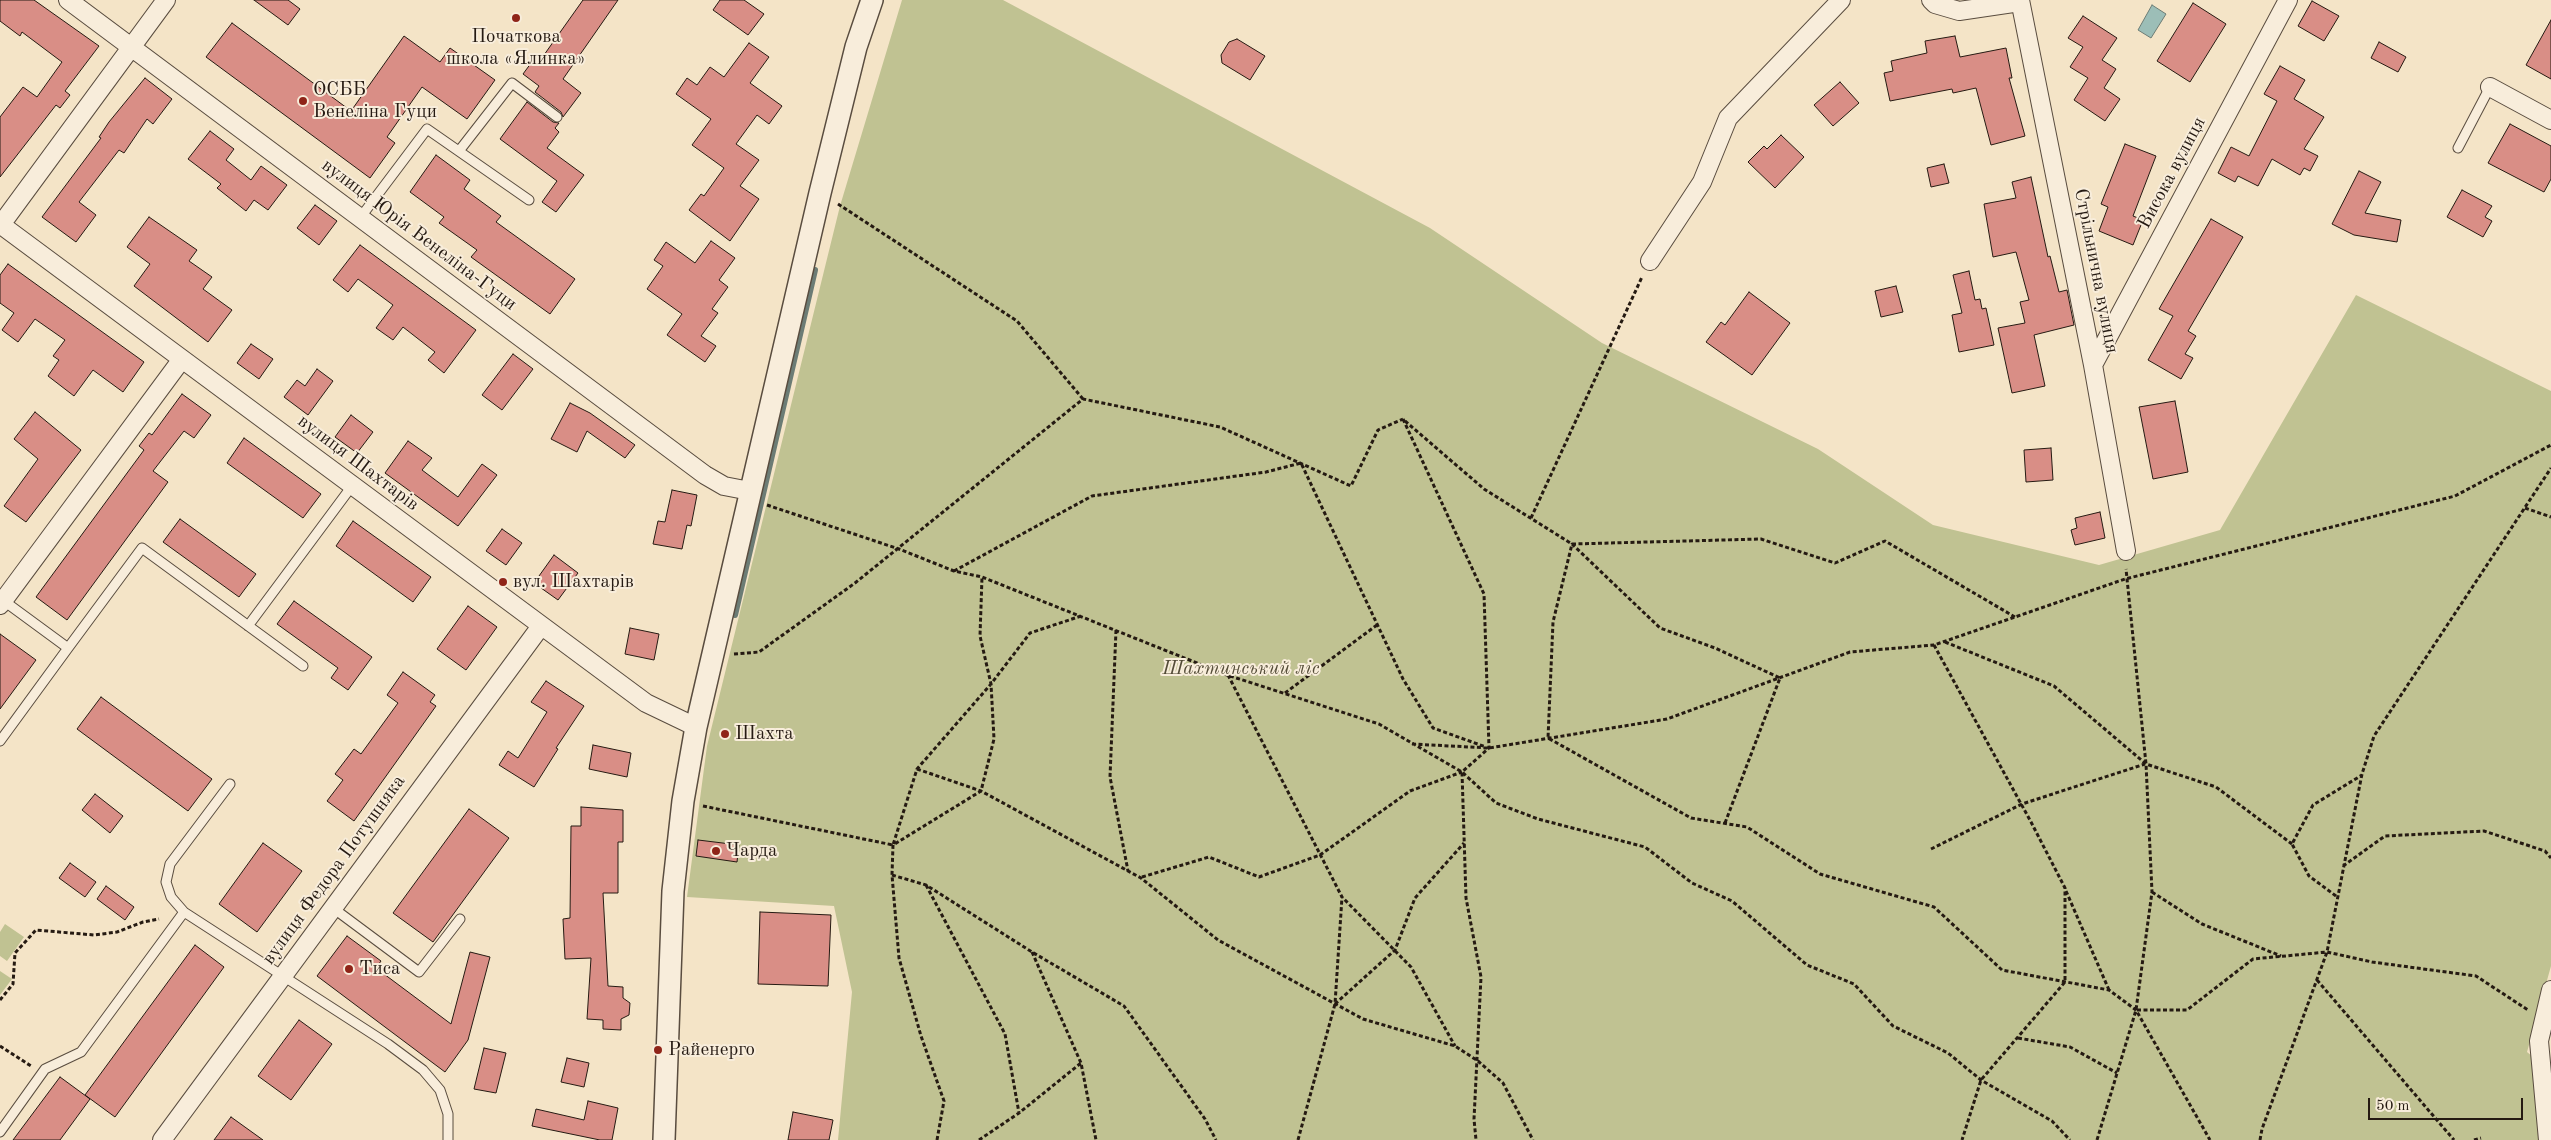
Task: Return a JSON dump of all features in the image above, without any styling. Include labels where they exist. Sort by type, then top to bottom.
[{"type":"street","name":"вулиця Юрія Венеліна-Гуци","points":[[68,0],[705,475],[724,486],[750,491]]},
{"type":"street","points":[[0,225],[166,0]]},
{"type":"street","points":[[664,1140],[673,891],[683,801],[696,727],[820,192],[856,47],[872,0]]},
{"type":"street","points":[[1650,261],[1702,182],[1728,118],[1841,0]]},
{"type":"street","points":[[1931,0],[1935,4],[1959,11],[2020,1]]},
{"type":"street","name":"Висока вулиця","points":[[2093,365],[2288,0]]},
{"type":"street","name":"Стрільнична вулиця","points":[[2020,1],[2093,365],[2126,551]]},
{"type":"street","points":[[2490,87],[2551,120]]},
{"type":"street","name":"вулиця Шахтарів","points":[[0,225],[646,703],[696,727]]},
{"type":"street","points":[[2,603],[182,359]]},
{"type":"street","name":"вулиця Федора Потушняка","points":[[162,1140],[541,626]]},
{"type":"street","points":[[2548,1140],[2543,1019],[2551,990]]},
{"type":"lane","points":[[459,151],[512,83],[557,117]]},
{"type":"lane","points":[[2458,148],[2490,87]]},
{"type":"lane","points":[[360,218],[428,129],[529,200]]},
{"type":"lane","points":[[248,626],[352,486]]},
{"type":"lane","points":[[0,741],[142,548],[303,666]]},
{"type":"lane","points":[[2,603],[68,648]]},
{"type":"lane","points":[[230,784],[170,864],[166,882],[167,890],[184,912],[388,1044],[423,1070],[440,1090],[448,1114],[448,1140]]},
{"type":"lane","points":[[333,908],[419,972],[460,918]]},
{"type":"lane","points":[[0,1132],[45,1069],[80,1052],[184,912]]},
{"type":"path","points":[[820,192],[1017,321],[1083,399],[1220,427],[1351,486],[1378,430],[1403,419]]},
{"type":"path","points":[[1531,518],[1650,261]]},
{"type":"path","points":[[714,655],[759,652],[899,549],[1083,399]]},
{"type":"path","points":[[1403,419],[1484,489],[1572,544],[1660,628],[1715,648],[1780,678]]},
{"type":"path","points":[[1403,419],[1484,594],[1489,748]]},
{"type":"path","points":[[1411,744],[1489,748],[1667,719],[1850,652],[1934,645],[2125,579],[2455,496],[2551,445]]},
{"type":"path","points":[[954,571],[1092,496],[1266,472],[1301,463]]},
{"type":"path","points":[[1301,463],[1403,679],[1433,728],[1489,748]]},
{"type":"path","points":[[2260,1140],[2262,1129],[2327,952],[2336,896],[2362,774],[2374,736],[2551,468]]},
{"type":"path","points":[[769,506],[899,549],[954,571],[982,577],[1227,675],[1380,724],[1411,744],[1462,772],[1496,803],[1538,819],[1645,847],[1692,883],[1732,901],[1808,965],[1854,984],[1893,1026],[1948,1053],[1981,1080],[2052,1121],[2070,1140]]},
{"type":"path","points":[[2525,508],[2551,516]]},
{"type":"path","points":[[1572,544],[1762,539],[1835,563],[1885,541],[2016,617]]},
{"type":"path","points":[[1548,738],[1553,622],[1572,544]]},
{"type":"path","points":[[2097,1140],[2136,1010],[2152,892],[2146,764],[2125,579],[2126,551]]},
{"type":"path","points":[[683,801],[893,845],[981,791],[994,738],[991,684],[980,636],[982,577]]},
{"type":"path","points":[[937,1140],[944,1101],[921,1036],[899,958],[892,875],[893,845],[917,769],[991,684],[1030,633],[1081,616]]},
{"type":"path","points":[[1284,693],[1377,625]]},
{"type":"path","points":[[1116,630],[1110,777],[1128,871]]},
{"type":"path","points":[[1944,642],[2054,686],[2146,764],[2216,788],[2292,844],[2308,876],[2336,896]]},
{"type":"path","points":[[1934,645],[2022,804],[2065,888],[2108,990]]},
{"type":"path","points":[[1227,675],[1342,896],[1411,967],[1455,1046]]},
{"type":"path","points":[[1725,823],[1780,678]]},
{"type":"path","points":[[1548,738],[1692,818],[1747,827],[1820,874],[1934,907],[2002,970],[2108,990],[2136,1010],[2210,1140]]},
{"type":"path","points":[[1141,878],[1209,857],[1259,877],[1320,855],[1410,791],[1462,772],[1489,748]]},
{"type":"path","points":[[1931,849],[2022,804],[2146,764]]},
{"type":"path","points":[[917,769],[981,791],[1141,878],[1218,940],[1363,1019],[1455,1046],[1478,1061],[1503,1083],[1533,1140]]},
{"type":"path","points":[[1462,772],[1466,898],[1481,977],[1474,1119],[1476,1140]]},
{"type":"path","points":[[2292,844],[2313,805],[2362,774]]},
{"type":"path","points":[[2343,866],[2384,836],[2454,832],[2484,831],[2545,851],[2551,858]]},
{"type":"path","points":[[1335,1004],[1395,950],[1416,898],[1464,842]]},
{"type":"path","points":[[892,875],[926,885],[1032,952],[1124,1006],[1206,1119],[1216,1140]]},
{"type":"path","points":[[926,885],[1005,1034],[1019,1113]]},
{"type":"path","points":[[1962,1140],[1981,1080],[2066,982],[2065,888]]},
{"type":"path","points":[[2152,892],[2202,924],[2282,956]]},
{"type":"path","points":[[1298,1140],[1335,1004],[1342,896]]},
{"type":"path","points":[[0,1000],[13,984],[15,953],[36,930],[94,935],[117,932],[143,922],[184,912]]},
{"type":"path","points":[[1032,952],[1081,1063],[1096,1140]]},
{"type":"path","points":[[2136,1010],[2187,1010],[2253,959],[2327,952],[2372,962],[2476,976],[2543,1019]]},
{"type":"path","points":[[2317,980],[2454,1140]]},
{"type":"path","points":[[2018,1038],[2070,1047],[2117,1073]]},
{"type":"path","points":[[0,1046],[42,1074]]},
{"type":"path","points":[[979,1140],[1019,1113],[1081,1063]]},
{"type":"path","points":[[2474,1140],[2480,1138]]},
{"type":"green space","name":"Шахтинський ліс","points":[[902,0],[1003,0],[1430,228],[1602,343],[1818,449],[1933,525],[2099,565],[2220,530],[2356,295],[2551,391],[2551,966],[2527,1052],[2551,1072],[2551,1140],[838,1140],[852,992],[834,906],[687,897],[707,746],[840,206]]},
{"type":"green space","points":[[5,924],[24,937],[7,961],[0,956],[0,932]]},
{"type":"green space","points":[[0,971],[12,979],[0,995]]},
{"type":"water","points":[[2152,5],[2166,14],[2151,38],[2138,30]]},
{"type":"building","points":[[0,0],[34,0],[99,46],[65,91],[70,95],[60,108],[56,105],[0,177],[0,117],[23,87],[37,97],[62,62],[22,32],[20,36],[0,21]]},
{"type":"building","points":[[254,0],[288,0],[300,9],[288,25]]},
{"type":"building","points":[[583,0],[618,0],[563,79],[581,93],[563,117],[561,112],[535,92],[539,86],[523,74],[534,59],[539,62]]},
{"type":"building","points":[[720,0],[744,0],[764,14],[748,35],[713,10]]},
{"type":"building","points":[[2312,1],[2339,16],[2324,41],[2298,26]]},
{"type":"building","points":[[2193,3],[2226,24],[2190,82],[2157,61]]},
{"type":"building","points":[[2083,16],[2117,38],[2102,60],[2116,69],[2104,88],[2120,99],[2105,121],[2074,100],[2088,78],[2070,67],[2083,47],[2068,38]]},
{"type":"building","points":[[2551,20],[2551,79],[2526,65]]},
{"type":"building","points":[[232,23],[351,111],[404,36],[440,62],[450,48],[495,80],[467,119],[422,87],[387,137],[395,143],[370,178],[206,57]]},
{"type":"building","points":[[1955,36],[1960,57],[2006,48],[2012,78],[2009,78],[2025,136],[1991,145],[1976,88],[1953,93],[1952,89],[1890,101],[1884,73],[1893,71],[1891,61],[1927,53],[1925,41]]},
{"type":"building","points":[[1237,39],[1265,56],[1250,80],[1222,63],[1221,55],[1229,42]]},
{"type":"building","points":[[2379,42],[2406,57],[2398,72],[2371,58]]},
{"type":"building","points":[[749,43],[769,57],[750,83],[782,106],[769,124],[757,115],[736,144],[759,160],[740,186],[759,199],[730,241],[689,210],[701,194],[704,196],[724,168],[692,145],[711,119],[676,94],[687,78],[697,85],[710,67],[724,77]]},
{"type":"building","points":[[2280,66],[2305,80],[2294,99],[2324,117],[2304,149],[2318,156],[2310,171],[2304,168],[2300,175],[2272,159],[2258,186],[2238,176],[2235,182],[2218,173],[2231,147],[2249,156],[2277,101],[2264,94]]},
{"type":"building","points":[[145,78],[172,99],[153,124],[147,119],[124,153],[119,150],[79,202],[96,215],[76,242],[42,217],[101,138],[99,137],[109,122]]},
{"type":"building","points":[[1840,82],[1859,103],[1833,126],[1814,105]]},
{"type":"building","points":[[527,102],[553,122],[559,123],[555,128],[559,132],[547,148],[584,175],[556,212],[542,202],[557,181],[500,139]]},
{"type":"building","points":[[2510,124],[2551,146],[2551,179],[2544,192],[2488,163]]},
{"type":"building","points":[[210,131],[234,149],[226,160],[251,180],[261,166],[287,185],[268,210],[254,200],[246,211],[217,188],[221,184],[188,159]]},
{"type":"building","points":[[1781,135],[1804,157],[1775,188],[1748,162],[1764,146],[1767,149]]},
{"type":"building","points":[[2125,144],[2156,156],[2133,216],[2143,220],[2133,245],[2099,231],[2108,207],[2101,204]]},
{"type":"building","points":[[436,155],[470,180],[464,189],[501,216],[496,222],[575,279],[550,314],[471,257],[477,250],[439,223],[444,217],[410,192]]},
{"type":"building","points":[[1944,164],[1949,183],[1931,187],[1927,168]]},
{"type":"building","points":[[2359,171],[2381,182],[2365,213],[2401,220],[2397,242],[2354,235],[2332,224]]},
{"type":"building","points":[[2031,177],[2048,257],[2050,256],[2059,292],[2067,290],[2074,325],[2034,335],[2045,386],[2012,393],[1998,328],[2025,323],[2020,302],[2029,300],[2016,252],[1993,257],[1984,204],[2016,198],[2012,182]]},
{"type":"building","points":[[2462,190],[2492,206],[2485,217],[2492,221],[2483,237],[2447,217]]},
{"type":"building","points":[[315,205],[337,221],[319,245],[297,228]]},
{"type":"building","points":[[149,217],[197,250],[189,261],[212,277],[203,289],[232,310],[208,342],[134,286],[150,264],[127,247]]},
{"type":"building","points":[[2211,219],[2243,237],[2188,331],[2196,336],[2185,354],[2193,358],[2181,379],[2148,360],[2173,316],[2159,309]]},
{"type":"building","points":[[711,241],[735,258],[719,280],[728,287],[712,309],[718,313],[701,336],[716,346],[705,362],[667,335],[682,314],[647,289],[663,266],[654,260],[666,242],[695,263]]},
{"type":"building","points":[[360,245],[476,330],[444,373],[428,360],[435,352],[403,327],[393,340],[376,328],[393,305],[358,279],[348,292],[333,280]]},
{"type":"building","points":[[8,264],[144,362],[123,392],[93,370],[74,396],[48,376],[59,360],[53,356],[65,340],[35,319],[18,342],[2,330],[14,313],[0,303],[0,275]]},
{"type":"building","points":[[1969,271],[1975,300],[1980,299],[1982,309],[1986,308],[1994,345],[1959,352],[1952,315],[1962,313],[1953,275]]},
{"type":"building","points":[[1896,286],[1903,312],[1881,317],[1875,291]]},
{"type":"building","points":[[1749,292],[1790,323],[1752,375],[1706,342],[1721,322],[1725,325]]},
{"type":"building","points":[[251,344],[273,359],[259,379],[237,363]]},
{"type":"building","points":[[513,354],[533,369],[502,410],[482,395]]},
{"type":"building","points":[[317,369],[333,381],[308,415],[284,397],[297,380],[305,386]]},
{"type":"building","points":[[182,394],[211,415],[194,438],[184,431],[153,471],[168,482],[67,620],[36,597],[144,450],[139,446],[149,433],[152,435]]},
{"type":"building","points":[[2175,401],[2188,472],[2153,479],[2139,407]]},
{"type":"building","points":[[570,403],[590,413],[635,445],[625,458],[587,431],[577,452],[551,439]]},
{"type":"building","points":[[35,412],[81,450],[26,522],[4,506],[38,459],[14,439]]},
{"type":"building","points":[[351,415],[373,432],[357,453],[335,437]]},
{"type":"building","points":[[244,438],[321,494],[303,518],[227,463]]},
{"type":"building","points":[[408,441],[432,458],[422,470],[458,497],[482,464],[497,475],[458,526],[385,473]]},
{"type":"building","points":[[2051,448],[2053,480],[2026,482],[2024,450]]},
{"type":"building","points":[[672,490],[697,495],[691,526],[687,525],[682,549],[653,544],[658,521],[665,522]]},
{"type":"building","points":[[2100,512],[2105,538],[2075,545],[2071,530],[2077,528],[2075,518]]},
{"type":"building","points":[[180,519],[256,574],[239,597],[163,542]]},
{"type":"building","points":[[353,521],[431,577],[413,602],[336,546]]},
{"type":"building","points":[[502,529],[522,543],[506,565],[486,551]]},
{"type":"building","points":[[554,555],[578,573],[558,600],[534,583]]},
{"type":"building","points":[[294,601],[372,657],[348,690],[331,678],[338,668],[277,624]]},
{"type":"building","points":[[468,606],[497,627],[466,670],[437,649]]},
{"type":"building","points":[[630,628],[659,634],[654,660],[625,654]]},
{"type":"building","points":[[0,634],[36,660],[0,709]]},
{"type":"building","points":[[403,672],[435,695],[430,702],[436,706],[354,821],[327,801],[343,780],[335,774],[354,749],[361,754],[398,703],[387,695]]},
{"type":"building","points":[[546,681],[584,706],[556,748],[558,749],[534,787],[499,765],[508,751],[518,758],[547,712],[531,702]]},
{"type":"building","points":[[101,697],[212,779],[188,811],[77,729]]},
{"type":"building","points":[[593,745],[631,753],[627,777],[589,769]]},
{"type":"building","points":[[95,794],[123,816],[110,833],[82,810]]},
{"type":"building","points":[[581,807],[623,810],[623,842],[618,842],[618,893],[603,893],[608,986],[623,987],[623,998],[630,1003],[629,1015],[621,1019],[621,1030],[603,1029],[603,1020],[587,1019],[591,958],[565,959],[563,919],[570,918],[571,826],[581,826]]},
{"type":"building","points":[[469,809],[509,838],[433,942],[393,913]]},
{"type":"building","points":[[698,840],[739,845],[737,862],[696,856]]},
{"type":"building","points":[[263,843],[302,871],[257,932],[219,904]]},
{"type":"building","points":[[70,863],[96,882],[85,897],[59,878]]},
{"type":"building","points":[[106,886],[134,907],[125,920],[97,899]]},
{"type":"building","points":[[760,912],[831,915],[828,986],[758,984]]},
{"type":"building","points":[[347,936],[381,961],[376,968],[451,1024],[470,952],[490,957],[468,1040],[445,1072],[317,976]]},
{"type":"building","points":[[195,945],[224,967],[115,1117],[85,1095]]},
{"type":"building","points":[[299,1020],[332,1044],[291,1100],[258,1076]]},
{"type":"building","points":[[484,1048],[506,1053],[496,1093],[474,1089]]},
{"type":"building","points":[[567,1058],[589,1063],[584,1087],[561,1082]]},
{"type":"building","points":[[60,1077],[90,1099],[60,1140],[13,1140]]},
{"type":"building","points":[[588,1101],[618,1108],[612,1140],[600,1140],[532,1126],[536,1109],[584,1120]]},
{"type":"building","points":[[793,1112],[833,1120],[829,1140],[788,1140]]},
{"type":"building","points":[[231,1117],[263,1140],[214,1140]]},
{"type":"waterway","points":[[735,615],[815,270]]},
{"type":"place","name":"Початкова школа «Ялинка»","points":[[516,18]]},
{"type":"place","name":"ОСББ Венеліна Гуци","points":[[303,101]]},
{"type":"place","name":"вул. Шахтарів","points":[[503,582]]},
{"type":"place","name":"Шахта","points":[[725,734]]},
{"type":"place","name":"Чарда","points":[[716,851]]},
{"type":"place","name":"Тиса","points":[[349,969]]},
{"type":"place","name":"Райенерго","points":[[658,1050]]}]
